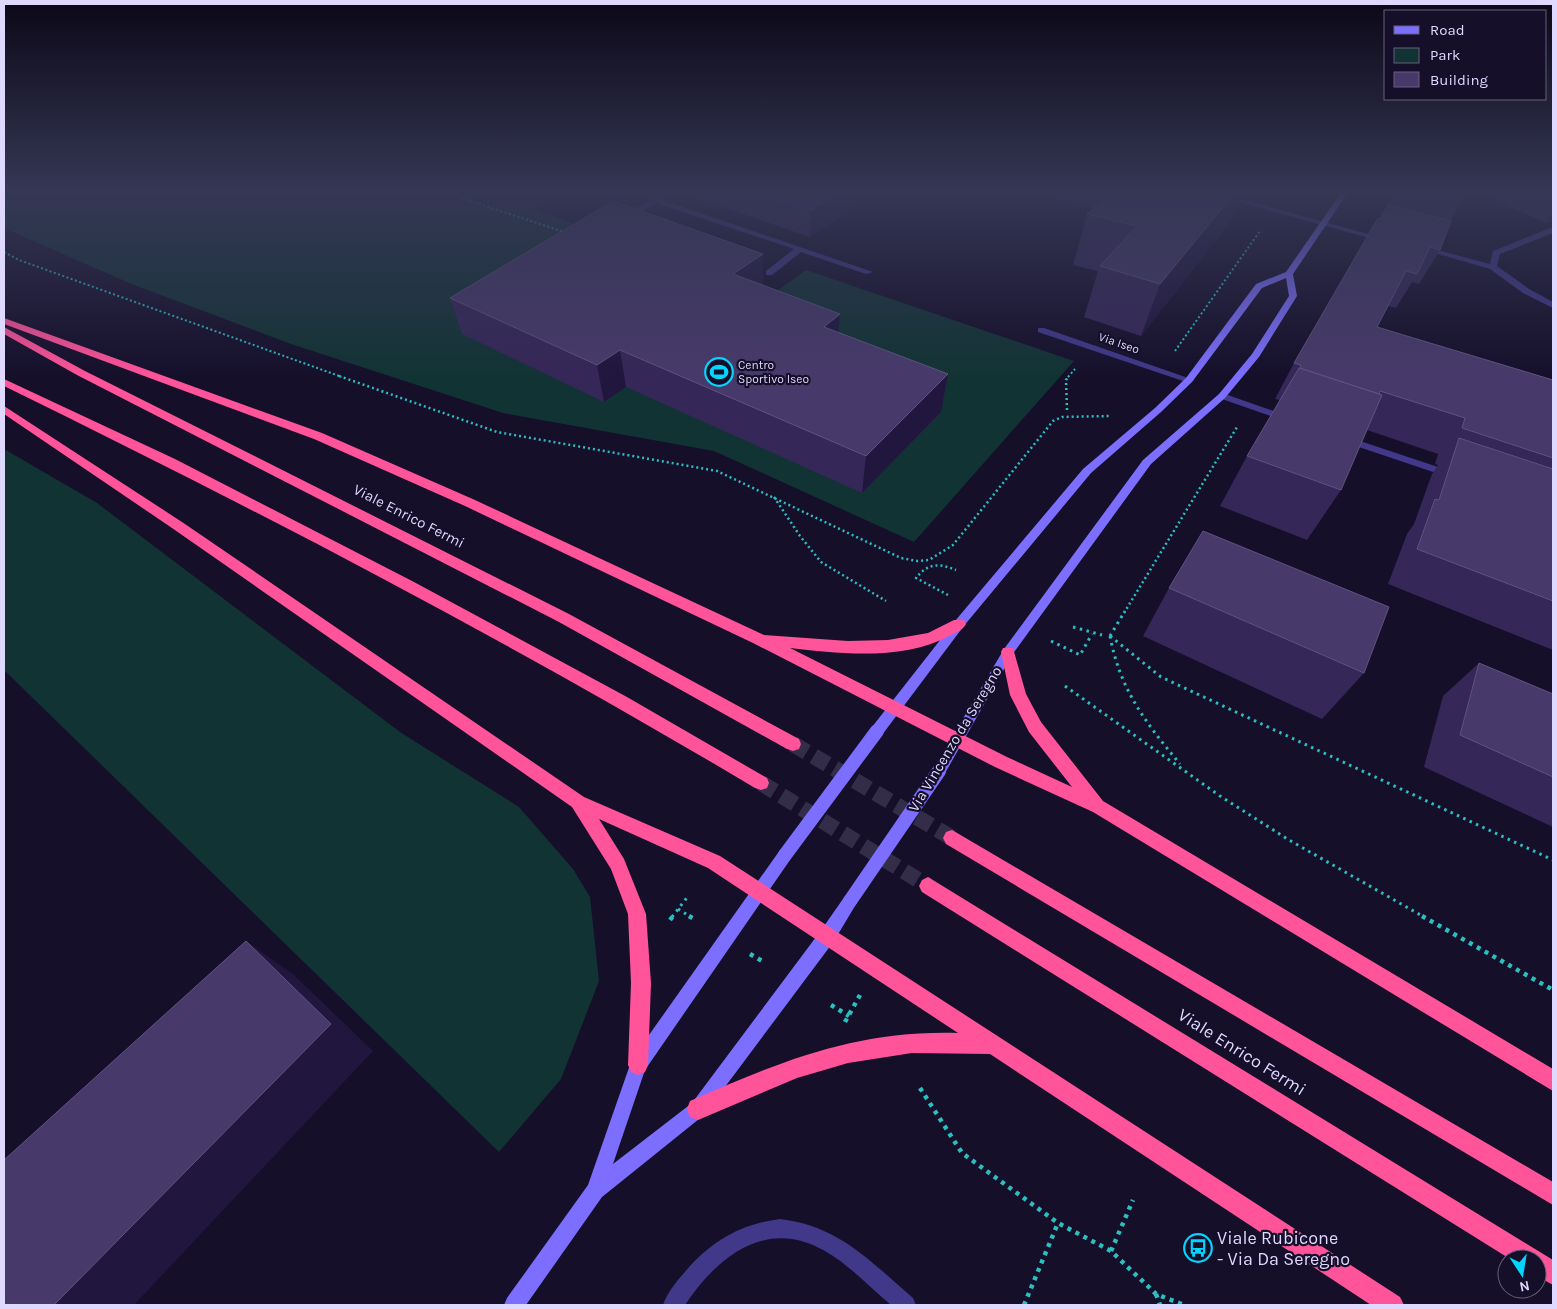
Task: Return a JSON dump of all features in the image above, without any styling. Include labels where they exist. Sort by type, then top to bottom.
[{"type":"highway","points":[[4,320],[318,436],[470,503],[758,639],[958,740],[1099,808],[1553,1081]]},
{"type":"highway","name":"Viale Enrico Fermi","points":[[4,330],[81,373],[564,618],[793,744]]},
{"type":"highway","points":[[4,382],[192,473],[457,611],[605,691],[761,783]]},
{"type":"highway","points":[[4,409],[185,531],[578,802],[714,862],[1392,1305]]},
{"type":"highway","points":[[758,639],[830,648],[891,646],[930,639],[959,624]]},
{"type":"highway","points":[[1008,652],[1018,695],[1035,727],[1099,808]]},
{"type":"highway","points":[[578,802],[618,865],[637,914],[641,983],[638,1065]]},
{"type":"highway","points":[[952,838],[1553,1194]]},
{"type":"highway","name":"Viale Enrico Fermi","points":[[928,886],[1515,1249]]},
{"type":"highway","points":[[698,1109],[782,1071],[835,1055],[901,1044],[993,1044]]},
{"type":"main road","points":[[1289,274],[1302,255]]},
{"type":"main road","name":"Via Vincenzo da Seregno","points":[[514,1305],[595,1190],[638,1065],[759,890],[894,708],[959,624],[1087,471],[1158,410],[1189,380],[1259,286],[1289,274],[1293,296],[1256,355],[1222,396],[1147,462],[1008,652],[939,770],[828,935],[698,1109],[595,1190]]},
{"type":"street","points":[[768,273],[792,255]]},
{"type":"street","points":[[818,255],[869,272]]},
{"type":"street","points":[[1447,255],[1493,267],[1526,291],[1553,305]]},
{"type":"street","points":[[1493,267],[1496,255]]},
{"type":"street","name":"Via Iseo","points":[[1041,330],[1189,380]]},
{"type":"street","points":[[1222,396],[1301,423]]},
{"type":"street","points":[[1338,436],[1460,478]]},
{"type":"street","points":[[672,1305],[698,1268],[714,1254],[748,1234],[786,1230],[806,1233],[825,1241],[843,1252],[906,1305]]},
{"type":"path","points":[[10,255],[115,296],[498,432],[717,471],[901,558],[929,560],[954,545],[1053,422],[1062,417],[1112,416]]},
{"type":"path","points":[[1174,352],[1242,255]]},
{"type":"path","points":[[1067,410],[1066,380],[1080,362]]},
{"type":"path","points":[[1183,768],[1142,718],[1124,688],[1113,660],[1110,636],[1239,422]]},
{"type":"path","points":[[773,496],[800,536],[821,562],[886,602]]},
{"type":"path","points":[[950,596],[916,578],[921,571],[930,565],[941,563],[956,570]]},
{"type":"path","points":[[1073,627],[1092,634],[1102,635]]},
{"type":"path","points":[[1048,639],[1080,655],[1092,634]]},
{"type":"path","points":[[1110,636],[1161,677],[1553,860]]},
{"type":"path","points":[[1065,686],[1220,796],[1289,840],[1553,990]]},
{"type":"path","points":[[666,925],[689,895]]},
{"type":"path","points":[[678,909],[694,919]]},
{"type":"path","points":[[750,954],[764,962]]},
{"type":"path","points":[[842,1029],[860,995]]},
{"type":"path","points":[[831,1005],[848,1016]]},
{"type":"path","points":[[920,1088],[962,1154],[1058,1222],[1110,1251],[1156,1294],[1184,1305]]},
{"type":"path","points":[[1110,1251],[1133,1200]]},
{"type":"path","points":[[1024,1305],[1058,1222]]},
{"type":"path","points":[[1156,1294],[1160,1305]]},
{"type":"green space","name":"Centro Sportivo Iseo","points":[[66,255],[663,255],[773,294],[806,270],[1074,361],[914,542],[714,451],[503,413],[291,344],[129,283]]},
{"type":"green space","points":[[4,449],[97,503],[400,732],[519,807],[573,869],[590,897],[599,981],[561,1079],[499,1152],[4,670]]},
{"type":"building","points":[[522,255],[761,255],[733,274],[840,314],[824,327],[948,374],[866,456],[620,350],[597,365],[450,298]]},
{"type":"building","points":[[1110,255],[1184,255],[1160,284],[1100,266]]},
{"type":"building","points":[[1357,255],[1426,255],[1417,274],[1406,271],[1377,327],[1553,380],[1553,458],[1462,428],[1465,418],[1380,391],[1379,394],[1300,368],[1301,365],[1294,363]]},
{"type":"building","points":[[1299,368],[1382,395],[1341,490],[1247,456]]},
{"type":"building","points":[[1459,438],[1553,469],[1553,601],[1417,549],[1435,499],[1439,500]]},
{"type":"building","points":[[1203,531],[1389,607],[1364,673],[1169,588]]},
{"type":"building","points":[[1479,663],[1553,694],[1553,777],[1460,735]]},
{"type":"building","points":[[246,941],[331,1024],[54,1305],[4,1305],[4,1160]]},
{"type":"tunnel","points":[[793,744],[952,838]]},
{"type":"tunnel","points":[[761,783],[928,886]]},
{"type":"place","name":"Centro Sportivo Iseo","points":[[719,372]]},
{"type":"place","name":"Viale Rubicone - Via Da Seregno","points":[[1198,1248]]}]
